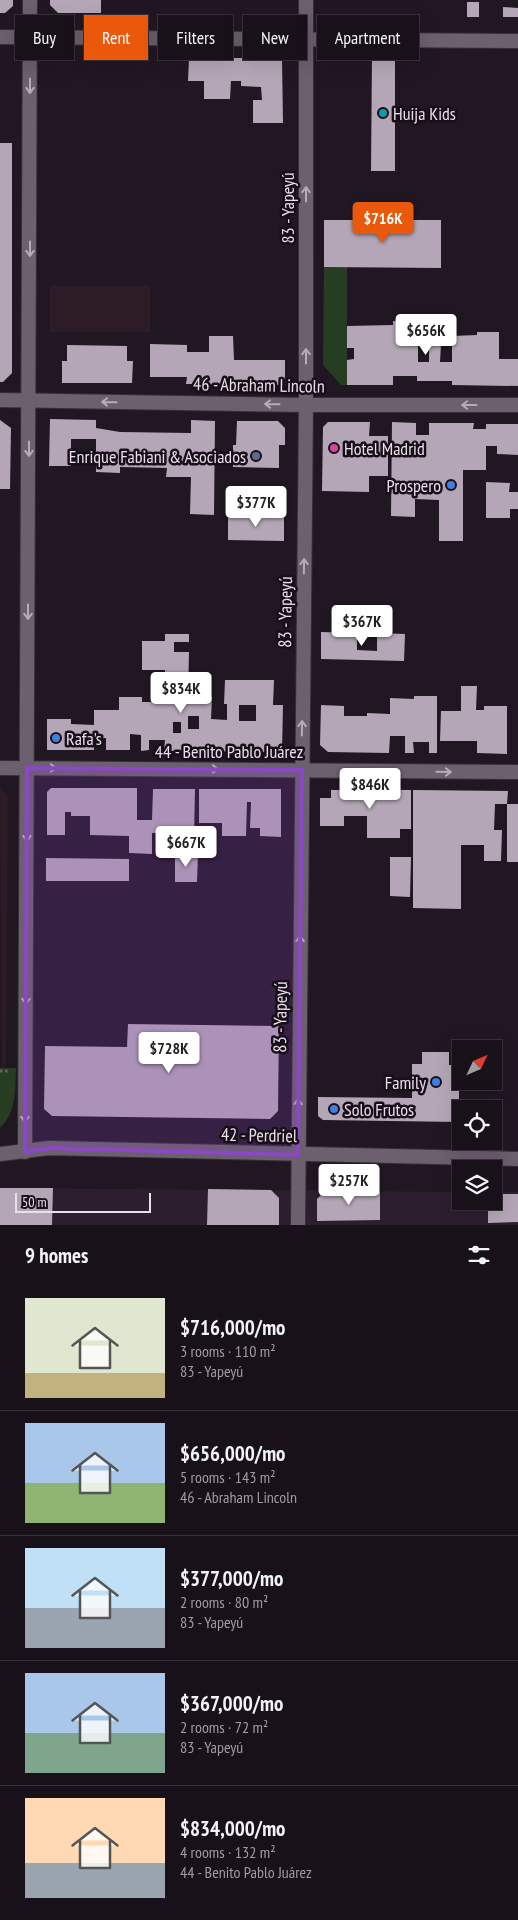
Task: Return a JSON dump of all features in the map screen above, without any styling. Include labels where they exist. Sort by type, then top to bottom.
[{"type":"street","points":[[30,0],[30,15]]},
{"type":"street","name":"83 - Yapeyú","points":[[306,0],[306,15]]},
{"type":"street","points":[[0,37],[15,38]]},
{"type":"street","points":[[74,38],[243,39]]},
{"type":"street","points":[[307,39],[518,41]]},
{"type":"street","points":[[25,1152],[30,400],[30,60]]},
{"type":"street","name":"83 - Yapeyú","points":[[298,1225],[306,405],[306,60]]},
{"type":"street","name":"46 - Abraham Lincoln","points":[[0,400],[306,405],[518,405]]},
{"type":"street","name":"44 - Benito Pablo Juárez","points":[[0,768],[518,772]]},
{"type":"street","name":"42 - Perdriel","points":[[0,1154],[49,1148],[518,1159]]},
{"type":"path","points":[[0,1071],[10,1071]]},
{"type":"highlighted area","points":[[27,768],[302,770],[298,1155],[49,1148],[25,1152]]},
{"type":"shaded area","points":[[50,286],[150,286],[150,332],[50,332]]},
{"type":"shaded area","points":[[0,788],[8,796],[6,1064],[2,1068]]},
{"type":"shaded area","points":[[0,1188],[452,1192],[452,1210],[502,1210],[502,1192],[518,1192],[518,1225],[0,1225]]},
{"type":"green space","points":[[324,267],[347,267],[347,385],[341,385],[323,365]]},
{"type":"green space","points":[[0,1068],[16,1068],[12,1108],[6,1122],[0,1128]]},
{"type":"building","points":[[0,0],[13,0],[13,6],[5,13],[0,13]]},
{"type":"building","points":[[50,0],[101,0],[101,13],[58,13],[50,5]]},
{"type":"building","points":[[467,2],[479,2],[479,17],[467,17]]},
{"type":"building","points":[[503,7],[518,8],[518,17],[503,17]]},
{"type":"building","points":[[233,58],[243,58],[243,60],[282,60],[283,123],[253,123],[253,100],[262,100],[261,87],[241,86],[241,81],[231,81],[230,99],[204,99],[204,81],[188,81],[189,60],[233,60]]},
{"type":"building","name":"Huija Kids","points":[[372,60],[395,60],[395,171],[371,171]]},
{"type":"building","points":[[0,143],[12,143],[12,373],[3,382],[0,382]]},
{"type":"building","points":[[324,220],[441,220],[441,268],[324,267]]},
{"type":"building","points":[[393,321],[418,321],[418,327],[452,327],[452,336],[477,335],[477,332],[499,332],[499,359],[518,359],[518,386],[452,385],[452,381],[417,381],[417,376],[393,376],[393,385],[347,385],[347,360],[354,359],[354,348],[347,348],[347,326],[393,325]],"holes":[[[418,345],[429,346],[429,362],[418,362]],[[441,345],[452,345],[452,362],[440,362]]]},
{"type":"building","points":[[209,336],[233,336],[234,360],[285,360],[285,378],[279,385],[186,384],[187,377],[150,377],[150,344],[187,345],[187,352],[209,352]]},
{"type":"building","points":[[67,345],[127,346],[127,361],[133,361],[132,383],[62,383],[62,361],[67,361]]},
{"type":"building","points":[[50,419],[96,420],[96,428],[120,432],[191,433],[191,420],[215,421],[214,515],[190,514],[191,477],[166,477],[167,468],[120,467],[120,473],[96,472],[96,439],[71,439],[71,466],[49,466]]},
{"type":"building","points":[[0,420],[11,428],[10,489],[0,489]]},
{"type":"building","points":[[237,421],[278,421],[285,428],[285,445],[279,445],[279,468],[233,467],[233,445],[236,445]]},
{"type":"building","points":[[328,422],[370,422],[369,436],[388,436],[388,476],[369,476],[369,492],[322,491],[323,427]]},
{"type":"building","points":[[392,422],[416,423],[416,435],[429,435],[429,423],[474,423],[473,429],[486,429],[486,424],[518,424],[518,455],[497,454],[497,446],[486,446],[486,470],[463,470],[463,541],[439,541],[439,500],[415,499],[415,517],[391,516]]},
{"type":"building","points":[[486,482],[510,483],[509,492],[518,492],[518,509],[510,509],[510,518],[486,518]]},
{"type":"building","points":[[228,515],[284,515],[284,541],[228,540]]},
{"type":"building","points":[[321,632],[357,633],[357,650],[377,651],[377,633],[405,634],[404,661],[321,659]]},
{"type":"building","points":[[165,634],[189,634],[189,642],[174,642],[174,652],[189,652],[188,697],[212,697],[211,719],[227,720],[227,704],[224,704],[225,680],[274,680],[273,705],[283,705],[282,752],[164,751],[165,740],[149,740],[149,750],[141,751],[141,735],[130,734],[130,750],[106,750],[106,738],[94,738],[94,750],[47,750],[47,719],[71,719],[71,724],[94,725],[94,710],[119,710],[119,697],[142,697],[142,702],[165,702],[165,670],[142,670],[142,641],[165,641]],"holes":[[[174,683],[182,683],[182,699],[173,699]],[[239,705],[256,705],[256,721],[239,721]],[[188,716],[199,716],[199,729],[188,729]],[[173,722],[181,722],[181,733],[173,733]]]},
{"type":"building","points":[[461,686],[477,686],[476,710],[484,710],[484,706],[507,706],[507,754],[477,753],[477,741],[440,741],[441,711],[461,711]]},
{"type":"building","points":[[414,696],[437,696],[437,753],[429,753],[429,742],[413,742],[414,753],[405,753],[405,736],[390,736],[389,753],[328,752],[320,745],[321,705],[344,706],[344,716],[367,716],[367,713],[390,714],[390,698],[414,699]]},
{"type":"building","points":[[51,788],[137,788],[137,820],[152,820],[153,789],[195,789],[194,838],[176,838],[176,833],[152,833],[152,854],[129,853],[129,836],[90,835],[90,816],[71,816],[71,812],[65,812],[65,835],[47,835],[47,792]]},
{"type":"building","points":[[199,789],[281,789],[281,837],[260,836],[260,828],[250,828],[251,802],[247,802],[246,836],[222,836],[222,823],[199,823]]},
{"type":"building","points":[[331,790],[411,790],[411,829],[400,829],[400,838],[367,838],[367,816],[344,816],[344,826],[320,826],[320,798],[331,798]]},
{"type":"building","points":[[413,790],[508,791],[507,804],[495,804],[494,830],[502,830],[501,861],[484,861],[484,845],[461,845],[461,909],[413,908]]},
{"type":"building","points":[[507,804],[518,804],[518,862],[507,862]]},
{"type":"building","points":[[175,853],[198,854],[197,882],[175,882]]},
{"type":"building","points":[[390,857],[411,857],[410,897],[390,896]]},
{"type":"building","points":[[46,858],[129,859],[129,881],[46,881]]},
{"type":"building","points":[[128,1024],[279,1026],[278,1111],[270,1119],[52,1116],[44,1109],[45,1046],[127,1047]]},
{"type":"building","points":[[422,1052],[449,1052],[449,1065],[452,1065],[452,1090],[459,1090],[459,1100],[452,1100],[452,1122],[323,1120],[318,1116],[318,1097],[412,1098],[412,1064],[422,1064]]},
{"type":"building","points":[[0,1188],[53,1188],[52,1225],[0,1225]]},
{"type":"building","points":[[208,1189],[271,1190],[279,1198],[279,1225],[207,1225]]},
{"type":"building","points":[[325,1191],[380,1192],[380,1220],[317,1221],[317,1199]]},
{"type":"building","points":[[502,1194],[518,1194],[518,1222],[488,1223],[488,1210],[502,1210]]},
{"type":"place","name":"Huija Kids","points":[[383,113]]},
{"type":"place","name":"Hotel Madrid","points":[[334,448]]},
{"type":"place","name":"Enrique Fabiani & Asociados","points":[[256,456]]},
{"type":"place","name":"Prospero","points":[[451,485]]},
{"type":"place","name":"Rafa's","points":[[56,738]]},
{"type":"place","name":"Family","points":[[436,1082]]},
{"type":"place","name":"Solo Frutos","points":[[334,1109]]}]
